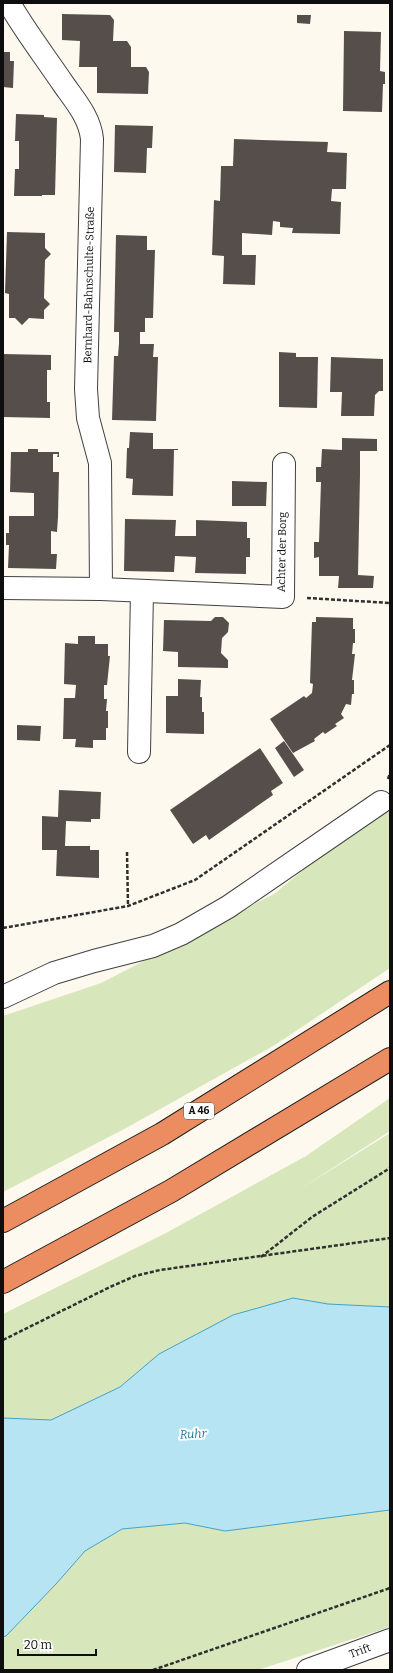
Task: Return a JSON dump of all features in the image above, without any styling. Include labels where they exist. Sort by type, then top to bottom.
[{"type":"highway","name":"A 46","points":[[3,1221],[162,1134],[390,992]]},
{"type":"highway","points":[[3,1282],[171,1191],[390,1059]]},
{"type":"street","name":"Bernhard-Bahnschulte-Straße","points":[[9,3],[87,119],[91,129],[86,389],[88,418],[100,463],[101,590]]},
{"type":"street","name":"Achter der Borg","points":[[3,588],[283,597],[284,464]]},
{"type":"street","points":[[139,752],[142,592]]},
{"type":"street","points":[[3,997],[54,974],[94,961],[153,946],[181,934],[228,907],[381,802]]},
{"type":"street","name":"Trift","points":[[308,1670],[390,1640]]},
{"type":"path","points":[[283,597],[390,603]]},
{"type":"path","points":[[3,928],[128,906],[195,880],[390,746]]},
{"type":"path","points":[[127,852],[128,906]]},
{"type":"path","points":[[260,1257],[312,1217],[390,1168]]},
{"type":"path","points":[[3,1340],[110,1287],[136,1276],[160,1270],[390,1238]]},
{"type":"path","points":[[153,1670],[390,1588]]},
{"type":"green space","points":[[390,799],[390,968],[275,1045],[128,1127],[3,1192],[3,1016],[101,983],[274,894]]},
{"type":"green space","points":[[390,1098],[390,1131],[297,1191],[390,1133],[390,1307],[328,1304],[293,1298],[159,1354],[120,1387],[51,1420],[3,1418],[3,1314],[166,1233],[306,1156]]},
{"type":"green space","points":[[390,1510],[390,1627],[258,1670],[3,1670],[3,1637],[6,1636],[56,1584],[85,1551],[122,1529],[185,1523],[225,1531]]},
{"type":"water","name":"Ruhr","points":[[293,1298],[328,1304],[390,1307],[390,1510],[225,1531],[185,1523],[122,1529],[85,1551],[56,1584],[6,1636],[3,1637],[3,1418],[51,1420],[120,1387],[159,1354],[233,1315]]},
{"type":"building","points":[[62,14],[110,15],[114,20],[113,41],[127,41],[131,47],[131,67],[146,67],[149,72],[148,94],[97,93],[97,67],[79,67],[80,41],[62,40]]},
{"type":"building","points":[[297,15],[311,15],[310,24],[297,23]]},
{"type":"building","points":[[344,31],[381,32],[380,71],[385,72],[382,112],[343,111]]},
{"type":"building","points":[[3,52],[10,52],[10,61],[14,61],[13,88],[3,87]]},
{"type":"building","points":[[16,114],[44,115],[44,117],[57,118],[55,195],[14,196],[15,169],[19,169],[19,141],[15,141]]},
{"type":"building","points":[[115,125],[153,126],[152,148],[147,148],[146,173],[114,172]]},
{"type":"building","points":[[234,139],[328,142],[327,152],[347,153],[346,189],[332,189],[331,201],[341,202],[340,234],[292,233],[293,228],[280,227],[280,222],[273,221],[272,235],[242,233],[242,255],[256,255],[255,285],[223,284],[224,256],[212,255],[214,200],[220,201],[221,166],[233,166]]},
{"type":"building","points":[[7,232],[45,233],[45,248],[51,254],[45,260],[44,298],[50,304],[44,310],[44,319],[29,318],[22,325],[15,318],[9,318],[9,294],[5,293]]},
{"type":"building","points":[[116,235],[147,236],[147,250],[155,250],[153,318],[145,318],[145,332],[140,332],[140,344],[154,344],[153,357],[158,357],[156,421],[112,420],[114,356],[118,356],[119,343],[119,332],[114,332]]},
{"type":"building","points":[[279,352],[296,353],[296,357],[318,357],[317,408],[279,407]]},
{"type":"building","points":[[3,354],[51,355],[51,370],[47,370],[47,402],[50,402],[50,418],[3,417]]},
{"type":"building","points":[[331,357],[383,359],[383,391],[379,391],[375,395],[374,416],[341,416],[342,392],[330,392]]},
{"type":"building","points":[[130,432],[153,433],[153,449],[178,449],[174,450],[173,496],[132,495],[133,479],[126,478],[127,448],[129,448]]},
{"type":"building","points":[[342,438],[377,439],[377,451],[360,451],[358,575],[374,576],[373,588],[338,588],[339,576],[319,576],[319,557],[314,558],[314,542],[319,542],[321,482],[316,482],[316,467],[321,467],[322,449],[342,450]]},
{"type":"building","points":[[28,449],[38,449],[38,452],[59,452],[59,457],[57,457],[58,454],[53,454],[53,472],[59,472],[57,532],[51,531],[51,554],[57,554],[56,569],[8,568],[9,545],[6,545],[6,533],[9,533],[9,516],[34,516],[34,493],[10,492],[11,452],[28,452]]},
{"type":"building","points":[[232,481],[267,482],[266,506],[232,506]]},
{"type":"building","points":[[125,519],[176,520],[175,536],[196,536],[196,520],[247,522],[247,538],[250,538],[250,557],[246,557],[246,574],[195,573],[196,557],[175,556],[174,572],[124,571]]},
{"type":"building","points":[[215,617],[223,617],[229,623],[228,632],[222,638],[221,653],[228,660],[228,668],[178,667],[178,652],[163,651],[164,620],[211,621]]},
{"type":"building","points":[[316,617],[353,618],[353,629],[355,629],[355,643],[353,643],[352,654],[355,654],[352,680],[354,680],[354,694],[352,694],[351,705],[346,704],[341,714],[344,718],[335,724],[337,726],[325,734],[323,732],[314,739],[315,741],[293,753],[270,719],[304,696],[306,698],[312,693],[313,684],[310,683],[312,622],[316,622]]},
{"type":"building","points":[[78,636],[95,636],[95,644],[108,644],[108,656],[110,656],[107,685],[104,685],[104,699],[107,699],[106,711],[108,711],[106,740],[93,740],[93,748],[75,747],[76,739],[63,739],[64,698],[75,698],[76,685],[64,684],[65,643],[78,644]]},
{"type":"building","points":[[178,679],[201,680],[200,697],[202,697],[202,712],[204,712],[204,734],[166,733],[166,696],[178,696]]},
{"type":"building","points":[[17,725],[41,726],[40,741],[17,740]]},
{"type":"building","points":[[284,741],[304,770],[294,777],[275,748]]},
{"type":"building","points":[[260,748],[283,783],[271,791],[273,795],[209,840],[206,835],[193,844],[170,810]]},
{"type":"building","points":[[59,790],[101,792],[100,819],[91,819],[91,822],[66,821],[65,846],[90,846],[90,850],[99,850],[99,878],[56,876],[57,850],[42,850],[42,816],[58,817]]}]
